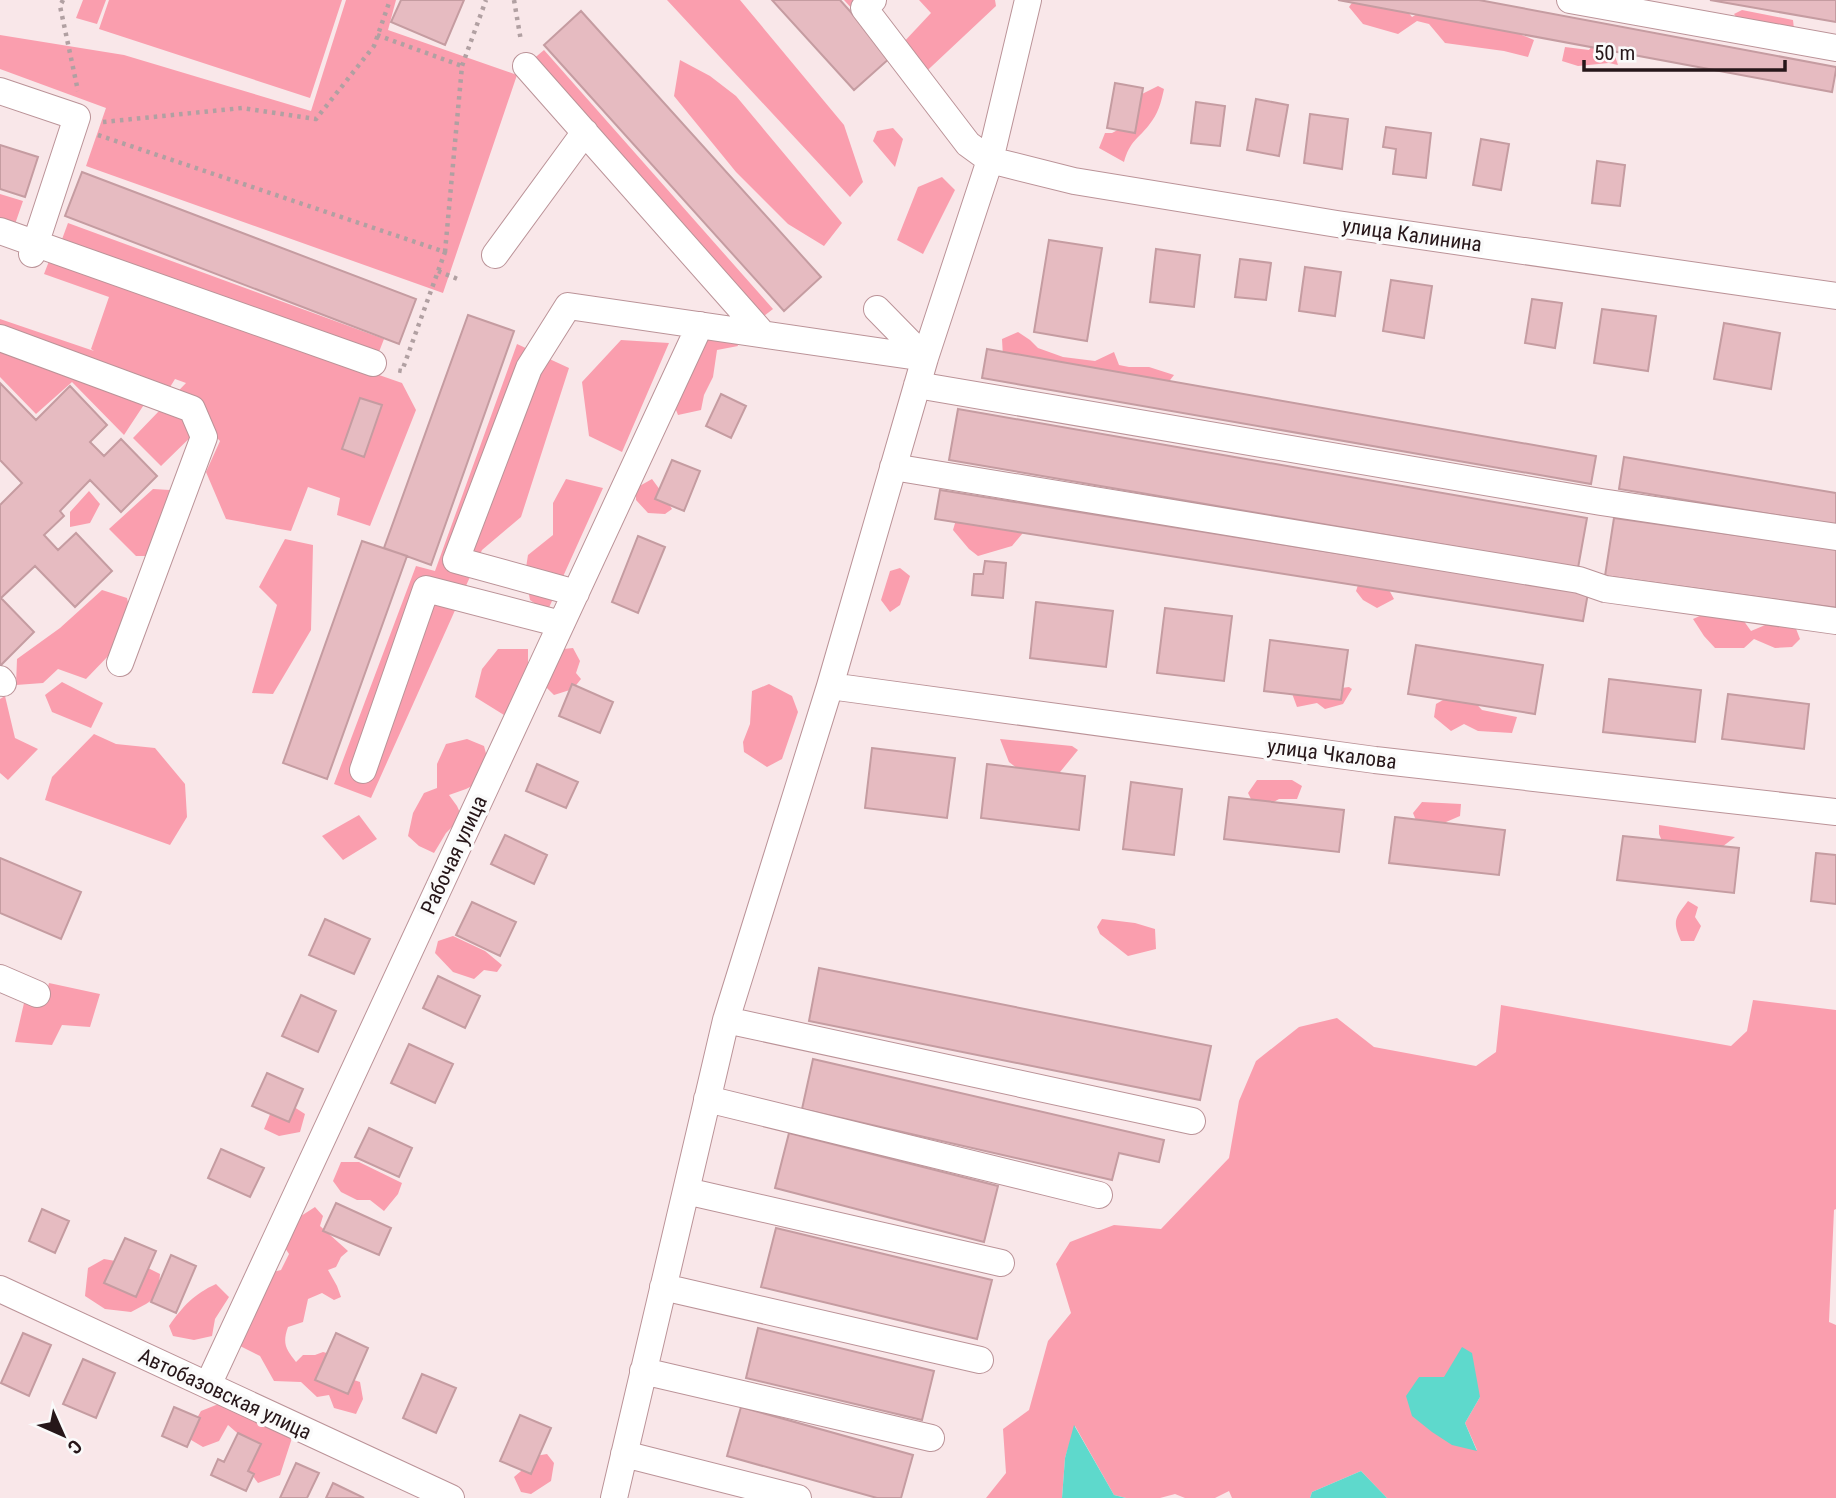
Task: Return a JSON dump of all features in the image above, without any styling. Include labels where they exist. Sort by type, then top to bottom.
[{"type":"street","points":[[873,0],[864,8],[968,144],[990,160]]},
{"type":"street","points":[[614,1498],[726,1020],[830,686],[925,358],[990,160],[1028,0]]},
{"type":"street","points":[[1570,0],[1836,48]]},
{"type":"street","points":[[526,66],[764,334]]},
{"type":"street","points":[[0,91],[77,117],[34,249]]},
{"type":"street","points":[[495,255],[584,132]]},
{"type":"street","name":"улица Калинина","points":[[990,160],[1071,192],[1351,226],[1836,296]]},
{"type":"street","points":[[0,231],[34,249],[373,363]]},
{"type":"street","points":[[576,593],[456,560],[529,368],[568,306],[925,358]]},
{"type":"street","points":[[877,309],[925,358]]},
{"type":"street","name":"Рабочая улица","points":[[208,1385],[700,325]]},
{"type":"street","points":[[0,338],[192,409],[204,436],[120,663]]},
{"type":"street","points":[[917,385],[1601,502],[1836,537]]},
{"type":"street","points":[[893,467],[1579,580],[1605,589],[1836,621]]},
{"type":"street","points":[[363,770],[426,589],[561,624]]},
{"type":"street","name":"улица Чкалова","points":[[830,686],[1375,761],[1836,812]]},
{"type":"street","points":[[0,978],[37,994]]},
{"type":"street","points":[[726,1020],[1192,1121]]},
{"type":"street","points":[[707,1099],[1099,1195]]},
{"type":"street","points":[[685,1191],[1001,1264]]},
{"type":"street","points":[[663,1287],[980,1360]]},
{"type":"street","name":"Автобазовская улица","points":[[0,1289],[451,1498]]},
{"type":"street","points":[[643,1371],[931,1438]]},
{"type":"street","points":[[624,1454],[798,1498]]},
{"type":"path","points":[[63,0],[60,6],[78,88]]},
{"type":"path","points":[[74,127],[123,119],[242,108],[316,119],[374,46],[390,0]]},
{"type":"path","points":[[373,363],[402,371],[445,252],[462,66],[486,0]]},
{"type":"path","points":[[514,0],[526,66]]},
{"type":"path","points":[[377,36],[462,66]]},
{"type":"path","points":[[74,127],[445,252]]},
{"type":"path","points":[[438,271],[460,280]]},
{"type":"shaded area","points":[[83,0],[106,0],[97,24],[76,18]]},
{"type":"shaded area","points":[[109,0],[342,0],[310,98],[99,29]]},
{"type":"shaded area","points":[[346,0],[396,0],[388,30],[517,75],[443,293],[86,166],[106,108],[0,69],[0,35],[124,55],[311,111]]},
{"type":"shaded area","points":[[667,0],[740,0],[844,125],[863,182],[850,197]]},
{"type":"shaded area","points":[[844,0],[873,0],[901,45],[931,13],[919,0],[995,0],[996,6],[915,82]]},
{"type":"shaded area","points":[[1354,0],[1402,5],[1412,17],[1431,6],[1498,25],[1534,40],[1528,57],[1445,43],[1429,24],[1417,21],[1398,34],[1363,24],[1349,7]]},
{"type":"shaded area","points":[[1742,10],[1793,20],[1794,29],[1741,23],[1734,14]]},
{"type":"shaded area","points":[[1597,39],[1615,44],[1618,65],[1609,63],[1578,66],[1562,61],[1565,47],[1589,50]]},
{"type":"shaded area","points":[[544,50],[773,309],[760,319],[531,61]]},
{"type":"shaded area","points":[[680,60],[710,76],[736,96],[842,223],[824,246],[788,224],[736,172],[674,96]]},
{"type":"shaded area","points":[[1158,86],[1164,89],[1157,112],[1131,145],[1124,162],[1099,148],[1105,133],[1112,133],[1129,124],[1138,96]]},
{"type":"shaded area","points":[[893,128],[903,139],[895,167],[873,141],[877,131]]},
{"type":"shaded area","points":[[942,177],[955,190],[923,254],[897,240],[918,187]]},
{"type":"shaded area","points":[[0,194],[23,201],[14,227],[0,222]]},
{"type":"shaded area","points":[[68,223],[384,339],[377,357],[61,242]]},
{"type":"shaded area","points":[[51,256],[402,383],[416,410],[370,526],[337,515],[340,498],[308,487],[291,531],[226,519],[206,472],[220,441],[204,424],[161,466],[133,438],[186,383],[175,379],[167,392],[0,332],[0,319],[94,351],[91,349],[109,297],[44,274]]},
{"type":"shaded area","points":[[708,330],[736,340],[738,346],[717,350],[713,377],[704,395],[701,410],[678,415],[672,400]]},
{"type":"shaded area","points":[[1018,332],[1038,348],[1063,357],[1095,361],[1114,352],[1119,365],[1149,367],[1174,375],[1160,393],[1003,357],[1002,339]]},
{"type":"shaded area","points":[[621,340],[669,343],[622,452],[589,436],[582,382]]},
{"type":"shaded area","points":[[517,344],[569,368],[521,517],[482,550],[371,798],[334,784],[416,566],[435,571]]},
{"type":"shaded area","points":[[0,347],[149,397],[124,435],[72,382],[36,414],[0,377]]},
{"type":"shaded area","points":[[566,479],[603,488],[547,612],[530,600],[525,574],[528,555],[553,535],[553,503]]},
{"type":"shaded area","points":[[652,479],[672,509],[665,514],[648,513],[636,500],[636,488]]},
{"type":"shaded area","points":[[153,489],[170,490],[156,556],[136,556],[109,529]]},
{"type":"shaded area","points":[[89,491],[100,504],[90,523],[70,527],[70,512]]},
{"type":"shaded area","points":[[958,513],[1027,528],[1012,546],[978,556],[953,530]]},
{"type":"shaded area","points":[[285,539],[313,545],[311,630],[273,694],[252,693],[277,605],[259,587]]},
{"type":"shaded area","points":[[900,568],[910,576],[900,605],[890,612],[881,600],[890,571]]},
{"type":"shaded area","points":[[1359,582],[1388,588],[1394,599],[1377,608],[1363,600],[1356,591]]},
{"type":"shaded area","points":[[102,590],[127,598],[131,616],[112,652],[86,679],[58,669],[43,683],[16,685],[17,659],[60,628]]},
{"type":"shaded area","points":[[1713,610],[1741,617],[1751,631],[1784,617],[1793,621],[1800,639],[1792,647],[1775,648],[1754,639],[1744,648],[1715,648],[1693,619]]},
{"type":"shaded area","points":[[573,648],[580,661],[576,673],[581,679],[573,689],[554,695],[545,686],[554,650]]},
{"type":"shaded area","points":[[498,649],[528,649],[528,678],[504,715],[475,697],[482,669]]},
{"type":"shaded area","points":[[62,682],[103,703],[91,728],[52,712],[45,695]]},
{"type":"shaded area","points":[[769,684],[792,696],[798,712],[782,759],[767,767],[744,752],[743,742],[750,724],[752,691]]},
{"type":"shaded area","points":[[1290,688],[1334,689],[1352,689],[1343,704],[1325,709],[1317,703],[1297,707]]},
{"type":"shaded area","points":[[5,696],[15,738],[38,749],[8,780],[0,773],[0,699]]},
{"type":"shaded area","points":[[1450,696],[1469,696],[1482,710],[1517,717],[1512,733],[1478,731],[1464,724],[1451,731],[1434,717],[1436,704]]},
{"type":"shaded area","points":[[94,734],[116,744],[155,748],[185,784],[187,817],[170,845],[45,800],[52,777]]},
{"type":"shaded area","points":[[467,739],[484,746],[488,761],[482,781],[449,795],[462,817],[446,833],[434,853],[419,846],[408,836],[413,813],[424,793],[437,788],[437,764],[446,744]]},
{"type":"shaded area","points":[[1000,739],[1072,746],[1078,750],[1056,777],[1027,776],[1009,762]]},
{"type":"shaded area","points":[[1257,780],[1292,780],[1302,786],[1297,799],[1279,799],[1261,809],[1254,805],[1248,793]]},
{"type":"shaded area","points":[[1422,802],[1461,804],[1460,816],[1439,825],[1417,823],[1413,813]]},
{"type":"shaded area","points":[[359,815],[377,839],[343,860],[322,836]]},
{"type":"shaded area","points":[[1659,825],[1735,837],[1705,860],[1665,848],[1659,834]]},
{"type":"shaded area","points":[[1688,901],[1698,907],[1695,917],[1701,926],[1694,941],[1681,941],[1676,920]]},
{"type":"shaded area","points":[[1102,919],[1135,923],[1155,929],[1156,949],[1128,956],[1100,934],[1097,927]]},
{"type":"shaded area","points":[[453,936],[485,951],[502,965],[497,972],[484,970],[474,979],[453,972],[435,953],[438,941]]},
{"type":"shaded area","points":[[49,983],[100,994],[90,1027],[62,1025],[52,1045],[15,1042],[24,1003],[44,1002]]},
{"type":"shaded area","points":[[1753,1000],[1836,1010],[1836,1209],[1829,1322],[1836,1325],[1836,1498],[1387,1498],[1361,1471],[1312,1492],[1310,1498],[1232,1498],[1229,1491],[1215,1498],[1185,1498],[1175,1494],[1160,1498],[1126,1498],[1114,1495],[1075,1426],[1065,1458],[1062,1498],[986,1498],[1006,1473],[1003,1429],[1029,1410],[1048,1341],[1071,1313],[1056,1264],[1070,1242],[1114,1225],[1161,1229],[1229,1158],[1239,1101],[1256,1061],[1299,1027],[1337,1018],[1374,1047],[1476,1066],[1496,1052],[1501,1005],[1731,1046],[1747,1031]],"holes":[[[1419,1377],[1444,1377],[1480,1397],[1465,1423],[1477,1450],[1452,1444],[1412,1415]]]},
{"type":"shaded area","points":[[291,1105],[305,1114],[300,1132],[279,1136],[264,1129],[273,1107]]},
{"type":"shaded area","points":[[341,1162],[359,1162],[402,1183],[398,1194],[384,1211],[370,1200],[357,1200],[341,1192],[333,1181]]},
{"type":"shaded area","points":[[315,1207],[323,1216],[320,1226],[348,1251],[336,1267],[328,1270],[341,1297],[334,1300],[322,1293],[308,1299],[303,1322],[288,1327],[286,1346],[296,1362],[303,1355],[323,1352],[334,1355],[345,1377],[360,1382],[363,1399],[356,1414],[334,1408],[329,1395],[317,1397],[301,1382],[274,1381],[260,1356],[240,1346],[273,1272],[281,1270],[289,1254],[285,1248],[293,1212],[301,1216]]},
{"type":"shaded area","points":[[104,1259],[144,1266],[160,1274],[158,1296],[131,1312],[105,1309],[85,1296],[88,1268]]},
{"type":"shaded area","points":[[216,1284],[229,1297],[215,1319],[212,1336],[194,1340],[173,1336],[169,1326],[179,1312],[195,1296]]},
{"type":"shaded area","points":[[221,1403],[292,1438],[280,1475],[258,1483],[246,1467],[251,1445],[228,1425],[219,1441],[203,1447],[186,1437],[201,1411]]},
{"type":"shaded area","points":[[547,1454],[554,1463],[551,1481],[531,1494],[521,1492],[514,1477],[535,1456]]},
{"type":"water","points":[[1462,1347],[1472,1353],[1480,1397],[1465,1423],[1477,1451],[1452,1445],[1432,1432],[1412,1416],[1406,1396],[1419,1377],[1444,1377]]},
{"type":"water","points":[[1074,1425],[1114,1495],[1126,1498],[1062,1498],[1065,1458]]},
{"type":"water","points":[[1361,1471],[1387,1498],[1310,1498],[1312,1492]]},
{"type":"building","points":[[401,0],[464,0],[445,45],[391,22]]},
{"type":"building","points":[[772,0],[840,0],[891,57],[854,90]]},
{"type":"building","points":[[1338,0],[1479,0],[1836,67],[1836,70],[1832,92]]},
{"type":"building","points":[[1710,0],[1836,0],[1836,22]]},
{"type":"building","points":[[581,11],[821,277],[784,311],[544,45]]},
{"type":"building","points":[[1115,83],[1143,88],[1135,133],[1107,128]]},
{"type":"building","points":[[1256,99],[1288,105],[1279,156],[1247,150]]},
{"type":"building","points":[[1196,102],[1225,106],[1220,146],[1191,143]]},
{"type":"building","points":[[1310,114],[1348,119],[1342,169],[1304,163]]},
{"type":"building","points":[[1386,127],[1431,133],[1426,178],[1393,174],[1396,149],[1383,147]]},
{"type":"building","points":[[1481,139],[1509,144],[1501,190],[1473,185]]},
{"type":"building","points":[[0,145],[38,157],[25,197],[0,189]]},
{"type":"building","points":[[1597,161],[1625,165],[1620,206],[1592,203]]},
{"type":"building","points":[[82,172],[416,299],[399,344],[65,216]]},
{"type":"building","points":[[1049,240],[1102,248],[1087,341],[1034,332]]},
{"type":"building","points":[[1156,249],[1200,255],[1194,307],[1150,302]]},
{"type":"building","points":[[1240,259],[1271,263],[1266,300],[1235,297]]},
{"type":"building","points":[[1305,267],[1341,272],[1335,316],[1299,311]]},
{"type":"building","points":[[1391,280],[1432,286],[1424,338],[1383,331]]},
{"type":"building","points":[[1532,299],[1562,303],[1555,348],[1525,343]]},
{"type":"building","points":[[1602,309],[1656,316],[1648,371],[1594,363]]},
{"type":"building","points":[[468,315],[514,331],[431,565],[384,548]]},
{"type":"building","points":[[1724,323],[1780,333],[1771,389],[1714,379]]},
{"type":"building","points":[[987,349],[1596,456],[1591,484],[982,378]]},
{"type":"building","points":[[0,383],[36,420],[70,386],[107,425],[90,442],[104,456],[121,439],[157,476],[121,512],[90,480],[60,511],[64,516],[44,535],[58,550],[76,533],[112,571],[75,607],[35,566],[1,598],[34,632],[0,666],[0,505],[22,483],[0,460]]},
{"type":"building","points":[[721,394],[746,406],[731,438],[706,426]]},
{"type":"building","points":[[360,398],[382,405],[364,457],[342,449]]},
{"type":"building","points":[[958,409],[1587,518],[1578,568],[949,460]]},
{"type":"building","points":[[1624,457],[1836,493],[1836,525],[1619,489]]},
{"type":"building","points":[[672,460],[700,471],[684,511],[655,499]]},
{"type":"building","points":[[940,490],[1588,593],[1583,621],[935,519]]},
{"type":"building","points":[[1614,518],[1836,549],[1836,608],[1605,576]]},
{"type":"building","points":[[638,536],[665,547],[638,613],[612,602]]},
{"type":"building","points":[[362,541],[407,556],[327,779],[283,763]]},
{"type":"building","points":[[985,561],[1006,563],[1003,598],[972,595],[974,574],[983,574]]},
{"type":"building","points":[[1036,602],[1113,611],[1106,667],[1030,658]]},
{"type":"building","points":[[1165,608],[1232,616],[1224,681],[1157,673]]},
{"type":"building","points":[[1270,640],[1348,650],[1341,700],[1264,691]]},
{"type":"building","points":[[1416,645],[1543,665],[1535,714],[1408,694]]},
{"type":"building","points":[[1609,679],[1701,690],[1695,742],[1603,732]]},
{"type":"building","points":[[572,684],[613,702],[600,733],[559,716]]},
{"type":"building","points":[[1728,694],[1809,704],[1804,749],[1722,739]]},
{"type":"building","points":[[872,748],[955,758],[947,818],[865,808]]},
{"type":"building","points":[[537,764],[578,782],[566,808],[526,791]]},
{"type":"building","points":[[987,764],[1085,776],[1079,830],[981,818]]},
{"type":"building","points":[[1131,782],[1182,789],[1174,855],[1123,849]]},
{"type":"building","points":[[1229,797],[1344,810],[1339,852],[1224,839]]},
{"type":"building","points":[[1395,817],[1505,830],[1499,875],[1389,863]]},
{"type":"building","points":[[505,835],[547,855],[534,884],[491,864]]},
{"type":"building","points":[[1623,836],[1739,848],[1734,893],[1617,880]]},
{"type":"building","points":[[1816,853],[1836,855],[1836,904],[1811,901]]},
{"type":"building","points":[[0,858],[81,892],[61,939],[0,913]]},
{"type":"building","points":[[472,902],[516,922],[500,956],[456,935]]},
{"type":"building","points":[[325,919],[370,939],[354,974],[309,955]]},
{"type":"building","points":[[819,968],[1211,1046],[1200,1100],[809,1021]]},
{"type":"building","points":[[438,976],[480,996],[465,1028],[423,1008]]},
{"type":"building","points":[[301,995],[336,1011],[318,1052],[282,1036]]},
{"type":"building","points":[[409,1044],[453,1064],[435,1103],[391,1083]]},
{"type":"building","points":[[813,1059],[1164,1140],[1159,1162],[1119,1153],[1112,1180],[802,1109]]},
{"type":"building","points":[[267,1073],[303,1089],[289,1122],[252,1106]]},
{"type":"building","points":[[369,1128],[412,1148],[399,1177],[355,1157]]},
{"type":"building","points":[[789,1133],[998,1186],[984,1242],[775,1188]]},
{"type":"building","points":[[221,1149],[264,1168],[250,1197],[208,1178]]},
{"type":"building","points":[[336,1203],[391,1228],[379,1255],[323,1231]]},
{"type":"building","points":[[42,1209],[69,1221],[55,1253],[29,1241]]},
{"type":"building","points":[[776,1228],[992,1280],[977,1339],[761,1287]]},
{"type":"building","points":[[125,1238],[156,1251],[136,1297],[104,1283]]},
{"type":"building","points":[[171,1255],[196,1266],[176,1313],[151,1302]]},
{"type":"building","points":[[758,1328],[934,1371],[922,1420],[746,1378]]},
{"type":"building","points":[[23,1333],[51,1345],[29,1396],[1,1383]]},
{"type":"building","points":[[336,1333],[368,1348],[348,1394],[315,1380]]},
{"type":"building","points":[[83,1359],[115,1373],[96,1418],[63,1404]]},
{"type":"building","points":[[422,1374],[456,1388],[436,1433],[403,1418]]},
{"type":"building","points":[[174,1407],[200,1418],[187,1447],[162,1436]]},
{"type":"building","points":[[741,1407],[913,1455],[901,1498],[877,1498],[727,1456]]},
{"type":"building","points":[[520,1415],[551,1428],[531,1474],[500,1461]]},
{"type":"building","points":[[238,1433],[261,1444],[248,1471],[254,1474],[246,1491],[211,1475],[218,1459],[224,1462]]},
{"type":"building","points":[[296,1463],[319,1473],[307,1498],[280,1498]]},
{"type":"building","points":[[333,1483],[364,1498],[326,1498]]}]
